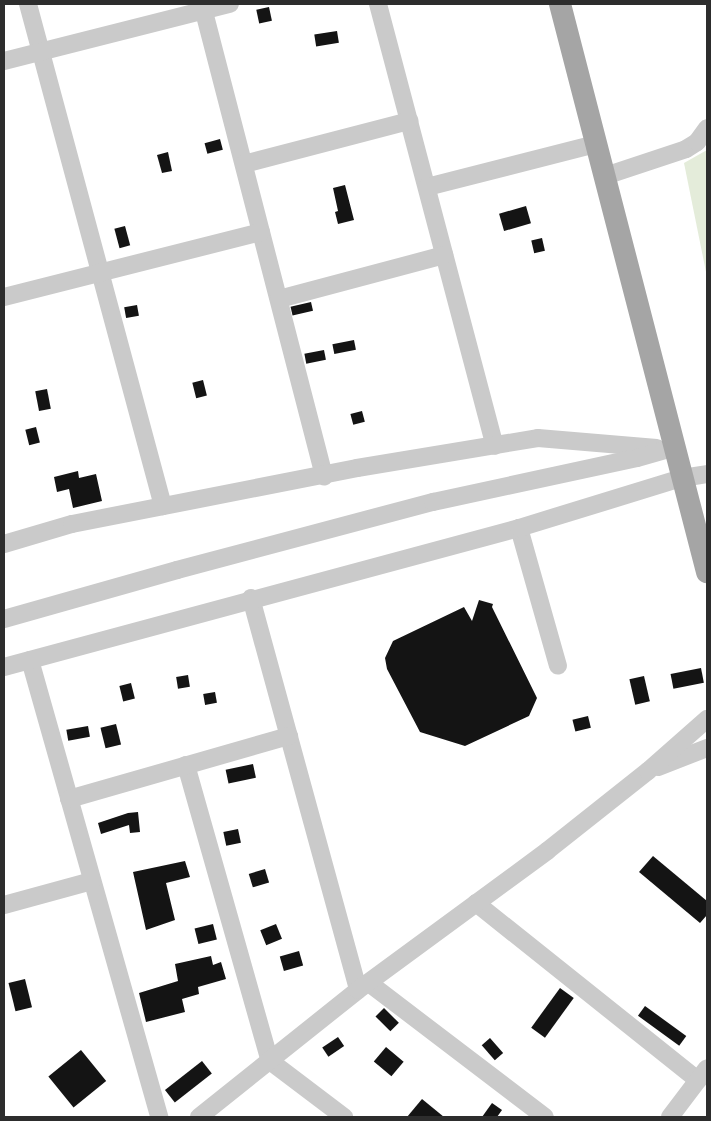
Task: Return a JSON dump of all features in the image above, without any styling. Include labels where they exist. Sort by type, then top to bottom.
[{"type":"main road","points":[[560,4],[605,176],[672,448],[707,572]]},
{"type":"street","points":[[28,4],[163,506]]},
{"type":"street","points":[[4,61],[203,7],[230,4]]},
{"type":"street","points":[[378,4],[494,446]]},
{"type":"street","points":[[203,7],[324,476]]},
{"type":"street","points":[[244,164],[409,121]]},
{"type":"street","points":[[605,176],[686,149],[697,142],[707,128]]},
{"type":"street","points":[[427,188],[596,144]]},
{"type":"street","points":[[4,297],[261,232]]},
{"type":"street","points":[[279,299],[444,255]]},
{"type":"street","points":[[4,544],[72,524],[538,438],[672,448]]},
{"type":"street","points":[[4,619],[177,570],[433,502],[637,458],[672,448]]},
{"type":"street","points":[[4,667],[251,598],[518,528],[682,478],[707,474]]},
{"type":"street","points":[[518,528],[558,666]]},
{"type":"street","points":[[251,598],[289,736],[364,987],[545,1117]]},
{"type":"street","points":[[30,660],[159,1117]]},
{"type":"street","points":[[199,1117],[364,987],[547,851],[648,771],[707,719]]},
{"type":"street","points":[[69,799],[289,736]]},
{"type":"street","points":[[648,771],[707,748]]},
{"type":"street","points":[[186,765],[270,1061],[344,1117]]},
{"type":"street","points":[[4,904],[92,881]]},
{"type":"street","points":[[476,903],[702,1074],[670,1117]]},
{"type":"green space","points":[[707,150],[707,277],[684,163]]},
{"type":"building","points":[[269,7],[272,21],[259,23],[256,10]]},
{"type":"building","points":[[337,31],[339,43],[316,46],[314,35]]},
{"type":"building","points":[[220,139],[223,150],[207,154],[205,143]]},
{"type":"building","points":[[168,152],[172,171],[162,173],[157,155]]},
{"type":"building","points":[[345,185],[354,220],[338,224],[335,212],[338,211],[333,188]]},
{"type":"building","points":[[526,206],[531,223],[504,231],[499,214]]},
{"type":"building","points":[[125,226],[130,245],[120,248],[114,229]]},
{"type":"building","points":[[542,238],[545,251],[534,253],[531,240]]},
{"type":"building","points":[[311,302],[313,311],[293,315],[291,307]]},
{"type":"building","points":[[137,305],[139,316],[126,318],[124,307]]},
{"type":"building","points":[[354,340],[356,350],[334,354],[332,344]]},
{"type":"building","points":[[324,350],[326,360],[306,364],[304,354]]},
{"type":"building","points":[[203,380],[207,396],[196,398],[192,383]]},
{"type":"building","points":[[47,389],[51,409],[39,411],[35,391]]},
{"type":"building","points":[[362,411],[365,422],[353,425],[350,414]]},
{"type":"building","points":[[36,427],[40,443],[29,445],[25,430]]},
{"type":"building","points":[[78,471],[79,478],[96,474],[102,501],[73,508],[69,489],[57,492],[54,477]]},
{"type":"building","points":[[479,600],[493,604],[492,607],[537,698],[529,716],[465,746],[420,732],[387,669],[385,658],[393,641],[464,607],[472,621]]},
{"type":"building","points":[[701,668],[704,683],[673,689],[671,674]]},
{"type":"building","points":[[188,675],[190,687],[178,689],[176,677]]},
{"type":"building","points":[[644,676],[650,701],[635,705],[629,679]]},
{"type":"building","points":[[131,683],[135,699],[123,701],[119,686]]},
{"type":"building","points":[[215,692],[217,703],[205,705],[203,694]]},
{"type":"building","points":[[588,716],[591,728],[575,732],[572,720]]},
{"type":"building","points":[[116,724],[121,744],[106,748],[100,728]]},
{"type":"building","points":[[88,726],[90,737],[68,741],[66,730]]},
{"type":"building","points":[[253,764],[256,778],[229,784],[226,770]]},
{"type":"building","points":[[138,812],[140,832],[130,833],[129,825],[101,834],[98,823],[128,813]]},
{"type":"building","points":[[238,829],[241,843],[226,846],[223,832]]},
{"type":"building","points":[[653,856],[707,901],[707,915],[700,923],[639,872]]},
{"type":"building","points":[[185,861],[190,877],[166,883],[175,920],[146,930],[133,872]]},
{"type":"building","points":[[265,869],[269,882],[253,887],[249,874]]},
{"type":"building","points":[[213,924],[217,940],[198,944],[195,929]]},
{"type":"building","points":[[276,924],[282,939],[266,945],[260,930]]},
{"type":"building","points":[[299,951],[303,965],[284,971],[280,957]]},
{"type":"building","points":[[211,956],[213,965],[221,962],[226,979],[198,987],[199,994],[182,999],[185,1012],[146,1022],[139,993],[178,981],[175,964]]},
{"type":"building","points":[[25,979],[32,1007],[16,1011],[9,983]]},
{"type":"building","points":[[560,988],[574,998],[545,1038],[531,1028]]},
{"type":"building","points":[[645,1006],[686,1036],[679,1046],[638,1016]]},
{"type":"building","points":[[384,1008],[399,1023],[390,1031],[376,1016]]},
{"type":"building","points":[[338,1037],[344,1046],[328,1057],[322,1048]]},
{"type":"building","points":[[490,1038],[503,1053],[495,1060],[482,1045]]},
{"type":"building","points":[[386,1047],[404,1062],[391,1076],[374,1062]]},
{"type":"building","points":[[81,1050],[106,1081],[74,1108],[48,1076]]},
{"type":"building","points":[[202,1061],[212,1074],[175,1103],[165,1090]]},
{"type":"building","points":[[422,1099],[444,1117],[407,1117]]},
{"type":"building","points":[[492,1103],[502,1110],[497,1117],[482,1117]]}]
